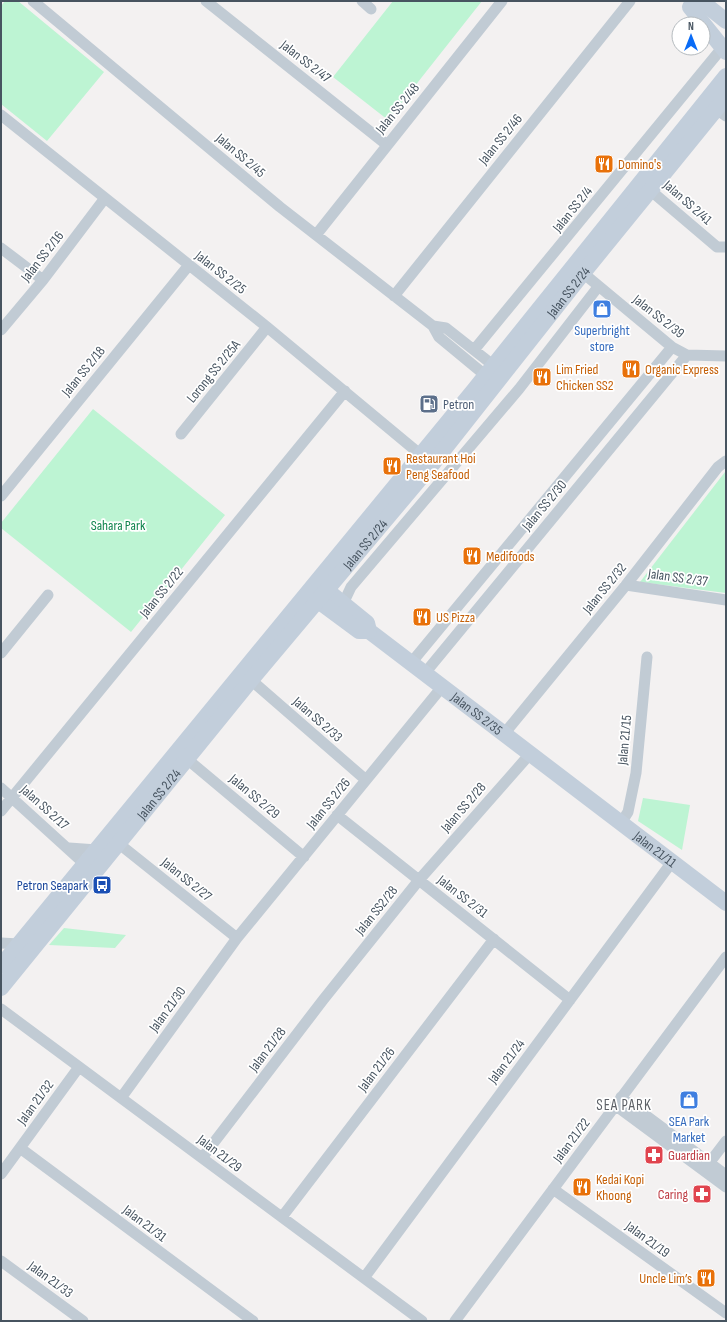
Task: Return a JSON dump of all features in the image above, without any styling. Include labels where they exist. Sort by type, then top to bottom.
[{"type":"main road","points":[[691,3],[725,20]]},
{"type":"main road","points":[[691,3],[725,46]]},
{"type":"main road","name":"Jalan SS 2/24","points":[[1,966],[19,944],[90,869],[118,843],[302,618],[317,591],[342,571],[434,462],[495,375],[726,76]]},
{"type":"main road","name":"Jalan SS 2/24","points":[[1,988],[90,869],[97,850],[317,591],[421,455],[495,375],[583,273],[650,190],[723,107]]},
{"type":"main road","points":[[302,618],[339,608],[339,585],[342,571]]},
{"type":"main road","name":"Jalan SS 2/35","points":[[317,591],[339,608],[367,622],[369,631],[585,796]]},
{"type":"main road","name":"Jalan 21/11","points":[[585,796],[672,862],[725,899]]},
{"type":"street","name":"Jalan SS 2/45","points":[[33,1],[316,234],[433,326],[439,337],[495,375]]},
{"type":"street","name":"Jalan SS 2/47","points":[[206,1],[387,145]]},
{"type":"street","points":[[362,1],[371,9]]},
{"type":"street","name":"Jalan SS 2/48","points":[[316,234],[502,1]]},
{"type":"street","name":"Jalan SS 2/46","points":[[394,296],[630,1]]},
{"type":"street","name":"Jalan SS 2/4","points":[[474,350],[725,46]]},
{"type":"street","name":"Jalan SS 2/25","points":[[1,115],[267,327],[421,455]]},
{"type":"street","name":"Jalan SS 2/41","points":[[650,190],[717,247],[726,248]]},
{"type":"street","name":"Jalan SS 2/16","points":[[1,330],[43,280],[105,198]]},
{"type":"street","points":[[1,248],[43,280]]},
{"type":"street","name":"Jalan SS 2/18","points":[[1,496],[188,265]]},
{"type":"street","name":"Jalan SS 2/39","points":[[583,273],[672,347],[687,355],[726,356]]},
{"type":"street","points":[[339,608],[351,587],[519,389],[598,287]]},
{"type":"street","name":"Jalan SS 2/45","points":[[433,326],[446,328],[474,350],[495,375]]},
{"type":"street","name":"Lorong SS 2/25A","points":[[181,434],[267,327]]},
{"type":"street","points":[[411,663],[672,347]]},
{"type":"street","name":"Jalan SS 2/30","points":[[425,673],[687,355]]},
{"type":"street","name":"Jalan SS 2/22","points":[[1,811],[345,391]]},
{"type":"street","name":"Jalan SS 2/32","points":[[504,734],[626,585],[718,467],[726,461]]},
{"type":"street","name":"Jalan SS 2/37","points":[[626,585],[726,600]]},
{"type":"street","points":[[1,653],[48,595]]},
{"type":"street","name":"Jalan 21/15","points":[[621,823],[628,812],[636,773],[648,657]]},
{"type":"street","name":"Jalan SS 2/33","points":[[251,680],[366,780]]},
{"type":"street","name":"Jalan SS 2/26","points":[[237,938],[442,687]]},
{"type":"street","name":"Jalan SS 2/28","points":[[419,880],[530,754]]},
{"type":"street","name":"Jalan SS 2/29","points":[[187,759],[304,857]]},
{"type":"street","name":"Jalan SS 2/17","points":[[1,788],[69,848],[90,869]]},
{"type":"street","name":"Jalan SS 2/31","points":[[338,815],[570,1000]]},
{"type":"street","name":"Jalan SS 2/27","points":[[118,843],[237,938]]},
{"type":"street","name":"Jalan SS 2/17","points":[[69,848],[97,850]]},
{"type":"street","name":"Jalan 21/24","points":[[364,1278],[672,862]]},
{"type":"street","name":"Jalan SS2/28","points":[[356,959],[419,880]]},
{"type":"street","name":"Jalan 21/30","points":[[121,1098],[237,938]]},
{"type":"street","name":"Jalan 21/26","points":[[282,1217],[494,939]]},
{"type":"street","points":[[1,943],[19,944]]},
{"type":"street","name":"Jalan 21/22","points":[[455,1321],[726,957]]},
{"type":"street","name":"Jalan 21/28","points":[[202,1158],[356,959]]},
{"type":"street","name":"Jalan 21/29","points":[[1,1009],[422,1321]]},
{"type":"street","name":"Jalan 21/32","points":[[1,1174],[79,1067]]},
{"type":"street","points":[[618,1101],[710,1162],[724,1177]]},
{"type":"street","points":[[618,1101],[724,1177]]},
{"type":"street","points":[[710,1162],[726,1141]]},
{"type":"street","name":"Jalan 21/31","points":[[20,1148],[252,1321]]},
{"type":"street","name":"Jalan 21/19","points":[[553,1189],[726,1313]]},
{"type":"street","name":"Jalan 21/33","points":[[1,1261],[83,1321]]},
{"type":"green space","points":[[5,1],[18,1],[104,72],[47,141],[1,104],[1,6]]},
{"type":"green space","points":[[393,1],[482,1],[388,120],[333,77]]},
{"type":"green space","name":"Sahara Park","points":[[93,409],[225,515],[131,632],[1,528],[1,523]]},
{"type":"green space","points":[[725,472],[726,593],[640,582]]},
{"type":"green space","points":[[643,798],[690,805],[682,850],[638,821]]},
{"type":"green space","points":[[64,928],[126,935],[115,948],[49,945]]},
{"type":"place","name":"Domino's","points":[[604,164]]},
{"type":"place","name":"Superbright store","points":[[602,309]]},
{"type":"place","name":"Organic Express","points":[[631,369]]},
{"type":"place","name":"Lim Fried Chicken SS2","points":[[542,377]]},
{"type":"place","name":"Petron","points":[[429,404]]},
{"type":"place","name":"Restaurant Hoi Peng Seafood","points":[[392,466]]},
{"type":"place","name":"Medifoods","points":[[472,556]]},
{"type":"place","name":"US Pizza","points":[[422,617]]},
{"type":"place","name":"Petron Seapark","points":[[102,885]]},
{"type":"place","name":"SEA Park Market","points":[[689,1100]]},
{"type":"place","name":"Guardian","points":[[654,1155]]},
{"type":"place","name":"Kedai Kopi Khoong","points":[[582,1187]]},
{"type":"place","name":"Caring","points":[[702,1194]]},
{"type":"place","name":"Uncle Lim’s","points":[[706,1278]]},
{"type":"district","name":"SEA PARK","points":[[624,1105]]}]
